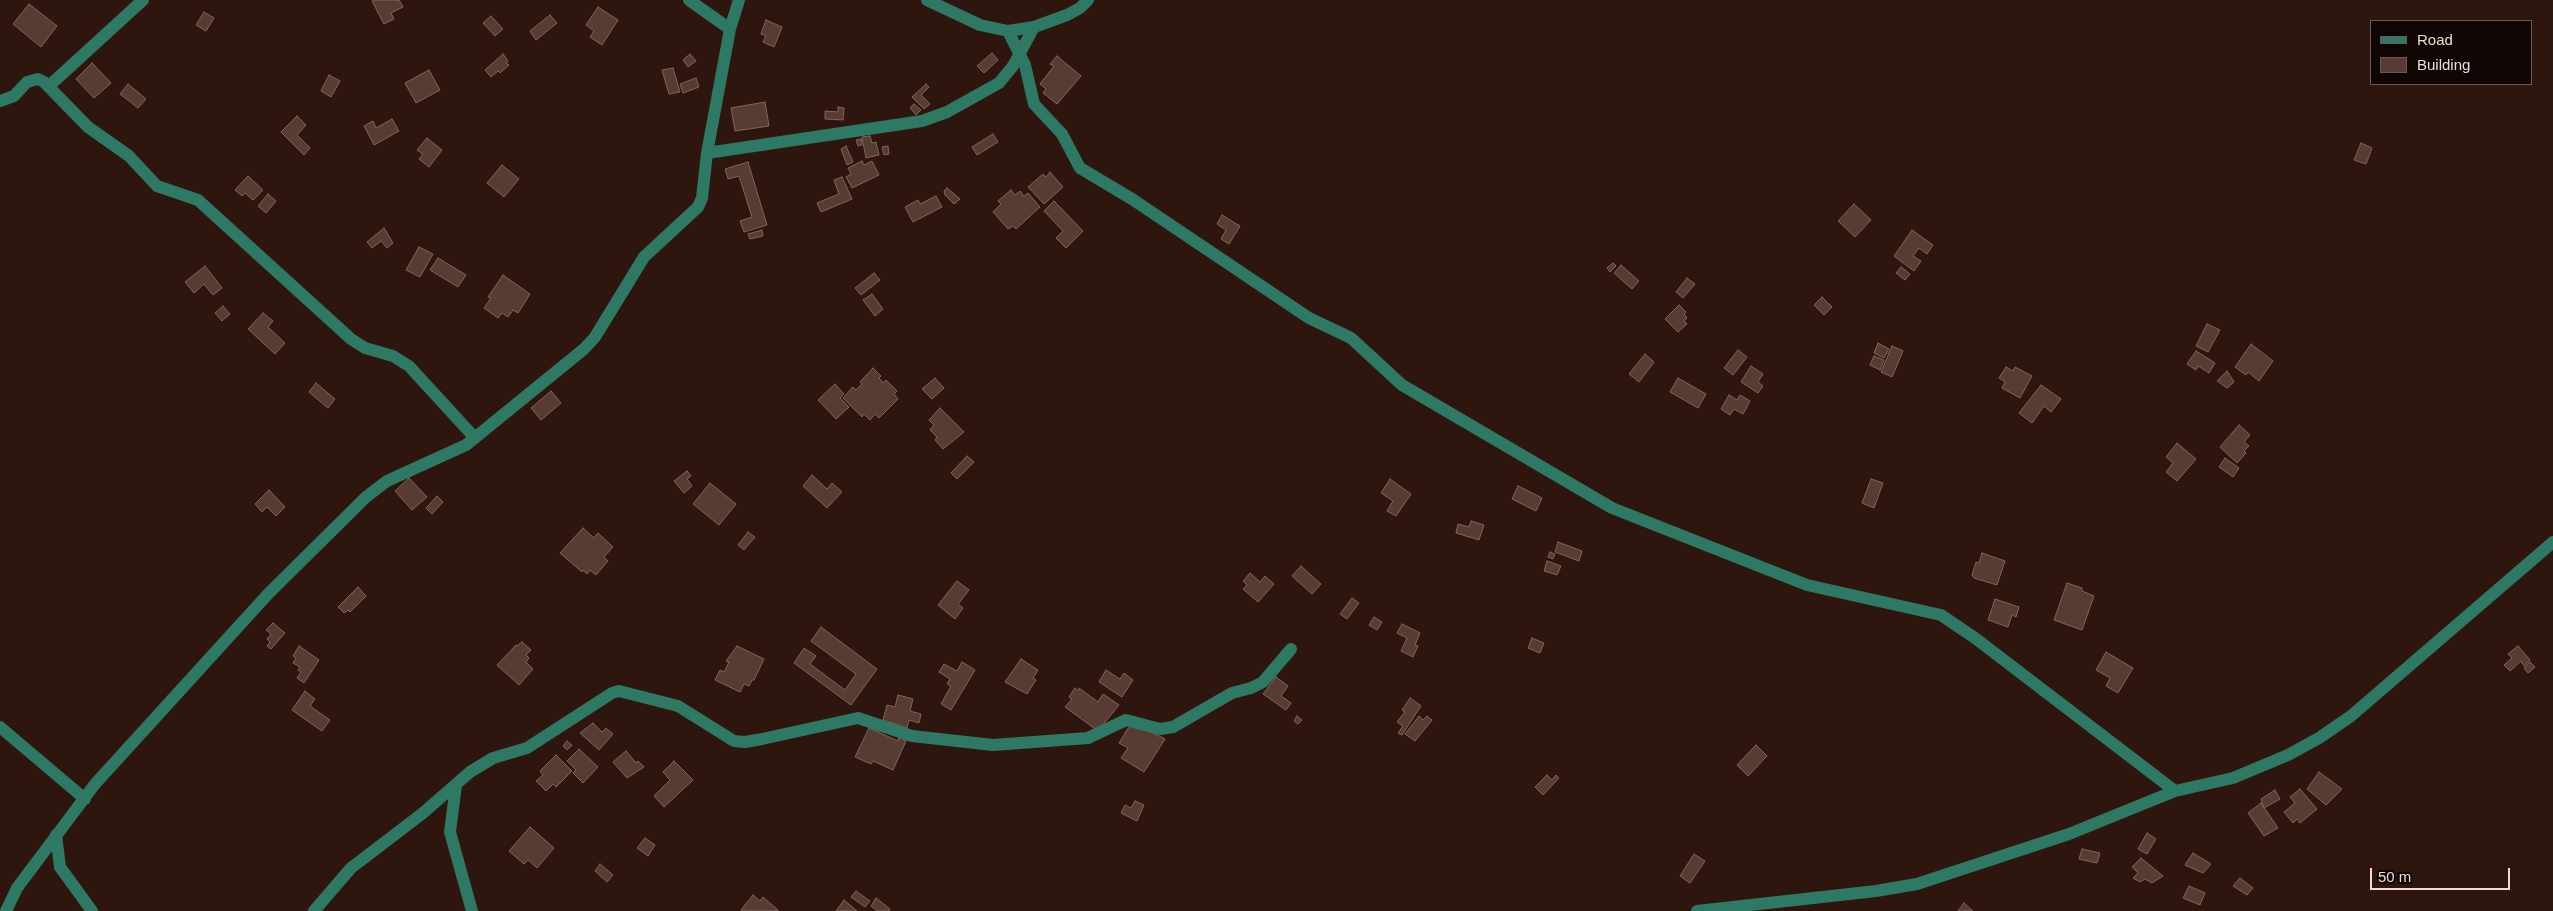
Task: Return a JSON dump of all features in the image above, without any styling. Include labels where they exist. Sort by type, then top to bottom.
[{"type":"street","points":[[49,86],[143,0]]},
{"type":"street","points":[[689,0],[730,30]]},
{"type":"street","points":[[6,911],[17,888],[85,799],[94,784],[268,594],[366,497],[388,481],[457,450],[475,438],[584,349],[595,337],[644,258],[698,207],[702,198],[707,152],[730,30],[738,2],[751,0]]},
{"type":"street","points":[[927,0],[980,25],[1008,30],[1034,27],[1067,15],[1080,8],[1088,0]]},
{"type":"street","points":[[707,152],[922,121],[947,112],[992,88],[1006,76],[1034,27]]},
{"type":"street","points":[[1008,30],[1020,53],[1034,104],[1062,134],[1080,168],[1132,199],[1309,318],[1351,338],[1402,385],[1612,508],[1807,585],[1941,615],[1975,638],[2175,791]]},
{"type":"street","points":[[0,101],[9,100],[27,82],[33,80],[38,79],[49,86],[88,127],[129,156],[157,186],[198,200],[351,340],[365,348],[393,356],[409,366],[475,438]]},
{"type":"street","points":[[1697,911],[1876,891],[1916,884],[2069,834],[2175,791],[2233,778],[2319,738],[2351,716],[2553,542]]},
{"type":"street","points":[[314,911],[351,868],[423,813],[480,765],[493,758],[527,748],[612,693],[619,691],[678,706],[734,741],[744,742],[762,739],[858,718],[912,736],[993,745],[1088,738],[1126,720],[1160,729],[1173,727],[1232,693],[1251,688],[1263,682],[1291,649]]},
{"type":"street","points":[[0,727],[85,799]]},
{"type":"street","points":[[456,785],[450,832],[472,911]]},
{"type":"street","points":[[56,835],[60,867],[92,911]]},
{"type":"building","points":[[399,0],[403,7],[391,13],[394,19],[384,24],[372,1]]},
{"type":"building","points":[[29,4],[57,26],[41,47],[13,24]]},
{"type":"building","points":[[598,7],[618,20],[602,45],[590,37],[594,31],[586,25]]},
{"type":"building","points":[[204,12],[214,18],[206,31],[196,25]]},
{"type":"building","points":[[550,15],[557,23],[536,40],[530,31]]},
{"type":"building","points":[[491,16],[503,29],[495,36],[483,23]]},
{"type":"building","points":[[766,20],[782,27],[774,47],[763,42],[766,36],[761,34]]},
{"type":"building","points":[[992,53],[998,60],[984,73],[977,66]]},
{"type":"building","points":[[503,54],[508,61],[506,63],[509,65],[500,73],[498,71],[491,77],[485,70]]},
{"type":"building","points":[[690,54],[696,61],[688,67],[683,60]]},
{"type":"building","points":[[1057,56],[1081,76],[1057,104],[1043,93],[1046,89],[1040,84],[1054,66],[1050,64]]},
{"type":"building","points":[[92,63],[111,83],[94,98],[76,79]]},
{"type":"building","points":[[673,68],[680,92],[669,94],[662,70]]},
{"type":"building","points":[[429,70],[440,90],[416,103],[405,83]]},
{"type":"building","points":[[329,75],[340,81],[331,97],[321,91]]},
{"type":"building","points":[[696,78],[699,87],[683,93],[680,84]]},
{"type":"building","points":[[128,84],[146,99],[138,108],[120,94]]},
{"type":"building","points":[[926,84],[929,87],[921,95],[930,104],[924,109],[912,97]]},
{"type":"building","points":[[765,102],[769,126],[735,131],[731,108]]},
{"type":"building","points":[[914,104],[921,110],[916,115],[910,108]]},
{"type":"building","points":[[838,107],[844,108],[843,120],[825,119],[825,111],[838,112]]},
{"type":"building","points":[[297,116],[306,125],[297,135],[310,148],[304,155],[281,132]]},
{"type":"building","points":[[392,119],[399,131],[374,145],[364,126],[373,121],[376,128]]},
{"type":"building","points":[[993,134],[998,142],[977,155],[972,147]]},
{"type":"building","points":[[870,136],[872,143],[876,142],[879,155],[866,158],[862,137]]},
{"type":"building","points":[[427,138],[442,150],[429,167],[419,159],[423,154],[417,150]]},
{"type":"building","points":[[861,139],[862,145],[858,146],[856,140]]},
{"type":"building","points":[[2361,143],[2372,148],[2366,164],[2354,160]]},
{"type":"building","points":[[846,146],[853,162],[847,165],[841,149]]},
{"type":"building","points":[[888,146],[889,154],[884,155],[882,147]]},
{"type":"building","points":[[862,161],[864,165],[872,161],[879,175],[852,188],[846,177],[851,174],[848,168]]},
{"type":"building","points":[[748,162],[767,225],[744,232],[740,221],[752,217],[739,176],[728,179],[725,169]]},
{"type":"building","points":[[502,165],[519,179],[504,197],[487,183]]},
{"type":"building","points":[[1050,172],[1063,187],[1044,204],[1028,187],[1043,174],[1046,177]]},
{"type":"building","points":[[248,176],[263,190],[253,200],[245,193],[242,196],[235,190]]},
{"type":"building","points":[[842,177],[852,199],[821,212],[817,203],[839,194],[834,180]]},
{"type":"building","points":[[947,188],[960,199],[954,204],[945,195],[944,191]]},
{"type":"building","points":[[1011,190],[1015,195],[1020,191],[1024,196],[1028,193],[1040,207],[1016,229],[1013,226],[1008,229],[993,212],[1001,204],[998,201]]},
{"type":"building","points":[[268,194],[276,201],[266,213],[258,206]]},
{"type":"building","points":[[936,196],[942,207],[913,222],[905,207],[918,200],[920,204]]},
{"type":"building","points":[[1054,201],[1083,231],[1066,248],[1056,238],[1063,231],[1044,211]]},
{"type":"building","points":[[1854,204],[1871,220],[1855,237],[1838,221]]},
{"type":"building","points":[[1222,215],[1240,226],[1229,244],[1221,239],[1226,230],[1217,224]]},
{"type":"building","points":[[384,228],[393,243],[387,248],[381,241],[372,248],[367,242]]},
{"type":"building","points":[[762,230],[763,236],[750,239],[748,234]]},
{"type":"building","points":[[1912,230],[1933,245],[1927,254],[1919,248],[1913,256],[1921,261],[1914,271],[1894,256]]},
{"type":"building","points":[[419,247],[433,254],[420,277],[406,270]]},
{"type":"building","points":[[438,258],[466,275],[458,287],[430,270]]},
{"type":"building","points":[[1613,263],[1616,266],[1610,272],[1607,268]]},
{"type":"building","points":[[1621,265],[1639,281],[1632,289],[1614,273]]},
{"type":"building","points":[[205,266],[222,288],[213,295],[204,284],[194,293],[185,282]]},
{"type":"building","points":[[1901,267],[1910,274],[1905,280],[1896,273]]},
{"type":"building","points":[[874,273],[880,280],[861,295],[855,288]]},
{"type":"building","points":[[503,275],[530,294],[518,313],[513,310],[508,317],[502,313],[498,318],[484,308],[491,298],[488,297]]},
{"type":"building","points":[[1687,278],[1695,284],[1683,298],[1676,292]]},
{"type":"building","points":[[872,294],[883,309],[875,316],[863,300]]},
{"type":"building","points":[[1822,297],[1832,307],[1824,315],[1814,305]]},
{"type":"building","points":[[1679,305],[1686,312],[1684,314],[1687,318],[1684,321],[1687,324],[1678,332],[1665,319]]},
{"type":"building","points":[[223,306],[230,314],[222,321],[215,313]]},
{"type":"building","points":[[263,313],[273,321],[268,327],[285,343],[275,354],[248,329]]},
{"type":"building","points":[[2207,324],[2220,330],[2208,352],[2196,346]]},
{"type":"building","points":[[1878,343],[1889,349],[1884,358],[1874,353]]},
{"type":"building","points":[[2251,344],[2273,361],[2259,381],[2248,372],[2246,375],[2235,367]]},
{"type":"building","points":[[1892,346],[1903,351],[1892,377],[1881,372]]},
{"type":"building","points":[[1738,350],[1747,357],[1733,375],[1724,368]]},
{"type":"building","points":[[2196,351],[2215,363],[2209,373],[2198,366],[2196,370],[2187,364]]},
{"type":"building","points":[[1645,354],[1654,362],[1639,382],[1629,374]]},
{"type":"building","points":[[1874,356],[1884,360],[1880,370],[1870,365]]},
{"type":"building","points":[[1751,366],[1763,374],[1758,382],[1763,386],[1758,393],[1741,382]]},
{"type":"building","points":[[2006,367],[2013,371],[2015,367],[2032,376],[2020,398],[2002,388],[2005,382],[1999,378]]},
{"type":"building","points":[[873,368],[881,376],[879,378],[883,383],[886,380],[897,391],[894,394],[898,399],[879,418],[875,414],[870,420],[864,414],[862,417],[843,398],[853,387],[856,390],[862,384],[860,382]]},
{"type":"building","points":[[2227,371],[2234,382],[2227,388],[2217,381]]},
{"type":"building","points":[[935,378],[944,388],[932,399],[922,389]]},
{"type":"building","points":[[1678,378],[1706,394],[1698,408],[1670,392]]},
{"type":"building","points":[[316,383],[335,399],[328,408],[309,392]]},
{"type":"building","points":[[835,384],[844,394],[840,398],[849,407],[836,419],[818,400]]},
{"type":"building","points":[[2041,385],[2061,399],[2051,412],[2044,406],[2032,423],[2019,413]]},
{"type":"building","points":[[551,391],[561,403],[541,420],[531,408]]},
{"type":"building","points":[[1729,395],[1737,400],[1740,395],[1750,401],[1743,414],[1734,409],[1730,415],[1721,409]]},
{"type":"building","points":[[940,408],[964,432],[943,449],[935,440],[937,437],[930,430],[934,425],[929,420]]},
{"type":"building","points":[[2239,425],[2250,435],[2244,442],[2249,446],[2244,451],[2246,453],[2237,463],[2220,447]]},
{"type":"building","points":[[2177,443],[2196,459],[2177,481],[2166,472],[2173,463],[2166,457]]},
{"type":"building","points":[[967,456],[974,462],[957,479],[951,473]]},
{"type":"building","points":[[2225,458],[2239,468],[2233,477],[2219,467]]},
{"type":"building","points":[[687,471],[691,476],[687,479],[692,486],[684,493],[674,481]]},
{"type":"building","points":[[812,475],[827,489],[832,483],[842,492],[827,508],[803,486]]},
{"type":"building","points":[[409,478],[427,497],[412,510],[395,491]]},
{"type":"building","points":[[1390,479],[1411,494],[1396,516],[1387,511],[1393,501],[1381,493]]},
{"type":"building","points":[[1871,479],[1883,483],[1874,508],[1862,503]]},
{"type":"building","points":[[710,483],[736,504],[719,525],[693,504]]},
{"type":"building","points":[[1518,486],[1542,498],[1536,511],[1512,499]]},
{"type":"building","points":[[269,490],[285,507],[276,516],[267,507],[262,512],[255,504]]},
{"type":"building","points":[[437,496],[443,502],[432,514],[426,508]]},
{"type":"building","points":[[1471,521],[1484,525],[1479,540],[1456,533],[1458,524],[1469,527]]},
{"type":"building","points":[[583,528],[594,538],[598,533],[613,547],[604,557],[608,561],[596,575],[590,570],[587,574],[583,570],[582,572],[560,553]]},
{"type":"building","points":[[748,532],[755,537],[744,550],[738,545]]},
{"type":"building","points":[[1558,542],[1582,551],[1579,561],[1555,552]]},
{"type":"building","points":[[1550,552],[1555,554],[1553,559],[1548,557]]},
{"type":"building","points":[[1982,553],[2005,561],[1997,585],[1974,578],[1972,575],[1976,562],[1979,563]]},
{"type":"building","points":[[1547,561],[1561,566],[1557,575],[1544,571]]},
{"type":"building","points":[[1301,566],[1321,584],[1312,594],[1292,576]]},
{"type":"building","points":[[1250,573],[1260,582],[1265,576],[1274,584],[1258,602],[1243,589],[1247,585],[1243,581]]},
{"type":"building","points":[[957,581],[969,590],[958,604],[963,608],[955,619],[938,605]]},
{"type":"building","points":[[2067,583],[2082,588],[2082,591],[2094,596],[2082,630],[2054,620]]},
{"type":"building","points":[[358,587],[366,596],[350,612],[348,610],[344,613],[338,607]]},
{"type":"building","points":[[1352,598],[1359,603],[1347,619],[1340,614]]},
{"type":"building","points":[[1995,599],[2019,607],[2016,617],[2012,615],[2008,627],[1988,620]]},
{"type":"building","points":[[1374,617],[1382,622],[1377,630],[1369,625]]},
{"type":"building","points":[[273,623],[285,633],[271,649],[267,646],[270,642],[267,639],[271,634],[266,630]]},
{"type":"building","points":[[1402,624],[1420,633],[1415,645],[1418,646],[1413,657],[1401,651],[1407,638],[1397,633]]},
{"type":"building","points":[[821,627],[877,669],[851,705],[794,663],[804,648],[816,656],[810,664],[845,690],[856,674],[811,641]]},
{"type":"building","points":[[1532,638],[1544,643],[1540,653],[1528,648]]},
{"type":"building","points":[[522,642],[531,650],[526,655],[529,658],[526,662],[533,669],[519,685],[497,665],[516,645]]},
{"type":"building","points":[[299,646],[319,660],[304,683],[297,678],[301,672],[298,670],[300,667],[293,663],[296,658],[293,656]]},
{"type":"building","points":[[737,646],[764,659],[754,680],[752,680],[749,686],[744,684],[740,692],[715,680],[720,670],[724,672],[729,662],[726,661]]},
{"type":"building","points":[[2518,646],[2530,660],[2524,666],[2521,661],[2510,671],[2504,665],[2512,658],[2508,654]]},
{"type":"building","points":[[2106,652],[2133,668],[2118,693],[2106,686],[2110,678],[2096,670]]},
{"type":"building","points":[[1021,659],[1038,670],[1033,678],[1036,680],[1027,694],[1005,682]]},
{"type":"building","points":[[962,662],[975,670],[951,710],[941,704],[951,686],[947,684],[950,679],[939,672],[944,664],[957,671]]},
{"type":"building","points":[[2530,662],[2535,667],[2528,673],[2524,668]]},
{"type":"building","points":[[1106,670],[1120,679],[1124,673],[1133,680],[1122,697],[1099,682]]},
{"type":"building","points":[[1276,677],[1288,686],[1281,696],[1291,703],[1286,710],[1263,694]]},
{"type":"building","points":[[1075,688],[1078,691],[1079,688],[1098,702],[1103,694],[1119,705],[1098,731],[1065,707],[1072,699],[1069,697]]},
{"type":"building","points":[[305,691],[315,699],[310,706],[330,720],[322,731],[292,710]]},
{"type":"building","points":[[898,695],[913,699],[910,711],[921,714],[919,723],[909,720],[907,728],[883,720],[887,705],[895,707]]},
{"type":"building","points":[[1410,698],[1421,706],[1402,735],[1398,733],[1403,726],[1397,722],[1405,712],[1402,710]]},
{"type":"building","points":[[1297,716],[1302,720],[1298,724],[1294,721]]},
{"type":"building","points":[[1419,716],[1423,720],[1427,716],[1432,720],[1415,741],[1405,734]]},
{"type":"building","points":[[1132,722],[1165,739],[1144,772],[1121,758],[1128,748],[1119,743]]},
{"type":"building","points":[[593,723],[602,732],[606,728],[613,734],[599,750],[580,733]]},
{"type":"building","points":[[869,728],[898,741],[899,737],[906,741],[893,770],[873,761],[871,764],[855,757]]},
{"type":"building","points":[[567,741],[572,745],[567,750],[563,746]]},
{"type":"building","points":[[1756,745],[1767,756],[1748,776],[1737,765]]},
{"type":"building","points":[[579,749],[598,767],[583,783],[573,773],[576,770],[567,761]]},
{"type":"building","points":[[626,751],[636,763],[638,761],[644,767],[627,778],[613,762]]},
{"type":"building","points":[[556,755],[572,771],[556,787],[553,784],[546,791],[536,781],[543,775],[540,771]]},
{"type":"building","points":[[674,761],[693,780],[664,807],[654,796],[670,780],[663,772]]},
{"type":"building","points":[[2319,772],[2342,789],[2326,805],[2307,789]]},
{"type":"building","points":[[1547,775],[1552,780],[1556,775],[1559,778],[1543,795],[1535,787]]},
{"type":"building","points":[[2300,789],[2317,809],[2300,823],[2297,819],[2293,823],[2284,812],[2295,803],[2290,797]]},
{"type":"building","points":[[2275,790],[2280,799],[2264,808],[2261,799]]},
{"type":"building","points":[[1135,801],[1144,805],[1137,821],[1121,813],[1125,805],[1131,808]]},
{"type":"building","points":[[2261,803],[2278,828],[2264,836],[2248,813]]},
{"type":"building","points":[[530,827],[554,848],[537,868],[528,860],[524,864],[509,851]]},
{"type":"building","points":[[2147,833],[2156,839],[2147,854],[2138,849]]},
{"type":"building","points":[[645,838],[655,845],[648,856],[637,848]]},
{"type":"building","points":[[2082,849],[2100,853],[2097,863],[2079,859]]},
{"type":"building","points":[[2193,853],[2211,864],[2203,873],[2185,865]]},
{"type":"building","points":[[1694,854],[1705,861],[1690,883],[1680,876]]},
{"type":"building","points":[[2141,858],[2163,876],[2152,883],[2145,879],[2140,882],[2133,878],[2138,873],[2132,867]]},
{"type":"building","points":[[600,864],[613,875],[607,882],[595,871]]},
{"type":"building","points":[[2240,878],[2253,888],[2247,895],[2233,886]]},
{"type":"building","points":[[2189,886],[2205,893],[2200,905],[2183,898]]},
{"type":"building","points":[[856,891],[870,901],[865,907],[851,897]]},
{"type":"building","points":[[753,895],[760,901],[763,897],[779,911],[742,911]]},
{"type":"building","points":[[876,898],[890,909],[889,911],[877,911],[871,906]]},
{"type":"building","points":[[844,900],[857,911],[836,911]]},
{"type":"building","points":[[1964,903],[1973,911],[1958,911]]}]
